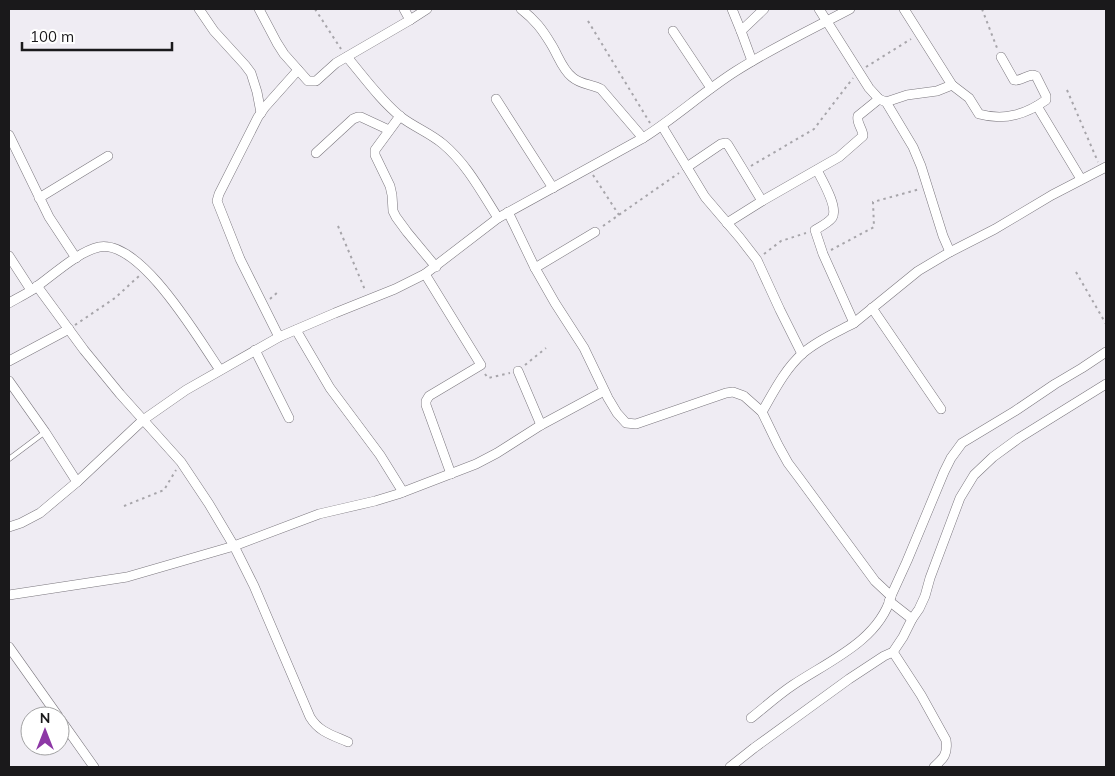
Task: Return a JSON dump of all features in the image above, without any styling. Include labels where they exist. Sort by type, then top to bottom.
[{"type":"street","points":[[199,9],[214,31],[250,73],[257,92],[261,113]]},
{"type":"street","points":[[259,9],[277,43],[308,81],[313,82],[336,63],[427,9]]},
{"type":"street","points":[[404,9],[410,20]]},
{"type":"street","points":[[521,9],[539,24],[564,67],[572,77],[586,85],[601,89],[643,138]]},
{"type":"street","points":[[732,9],[752,61]]},
{"type":"street","points":[[741,31],[764,9]]},
{"type":"street","points":[[819,9],[858,72],[869,88],[883,100],[913,147],[950,252]]},
{"type":"street","points":[[9,527],[40,513],[77,482],[142,420],[186,390],[279,337],[369,300],[425,274],[498,218],[643,138],[752,61],[850,9]]},
{"type":"street","points":[[904,9],[952,85],[969,98],[980,115],[1011,117],[1046,100],[1047,97],[1036,76],[1032,75],[1014,80],[1001,57]]},
{"type":"street","points":[[673,31],[712,88]]},
{"type":"street","points":[[347,57],[378,94],[400,116],[447,148],[464,167],[498,218]]},
{"type":"street","points":[[279,337],[240,259],[218,201],[219,194],[261,113],[298,70]]},
{"type":"street","points":[[727,223],[838,158],[862,138],[863,134],[857,120],[858,116],[883,100],[938,91],[952,85]]},
{"type":"street","points":[[496,99],[553,188]]},
{"type":"street","points":[[1037,106],[1081,179]]},
{"type":"street","points":[[400,116],[374,153],[390,186],[394,214],[406,232],[436,266]]},
{"type":"street","points":[[316,153],[355,118],[361,117],[389,130]]},
{"type":"street","points":[[658,128],[709,203],[757,260],[802,354]]},
{"type":"street","points":[[9,136],[49,217],[76,258]]},
{"type":"street","points":[[687,168],[723,143],[728,145],[762,201]]},
{"type":"street","points":[[39,198],[108,156]]},
{"type":"street","points":[[762,412],[785,373],[802,354],[815,344],[854,322],[918,271],[1103,168]]},
{"type":"street","points":[[817,170],[834,212],[829,221],[815,230],[823,254],[854,322]]},
{"type":"street","points":[[508,212],[535,268],[588,356],[604,391],[621,418],[626,423],[636,424],[726,393],[733,392],[744,396],[762,412],[778,444],[800,480],[876,581],[890,599],[912,619]]},
{"type":"street","points":[[535,268],[595,232]]},
{"type":"street","points":[[9,303],[76,258],[93,249],[100,247],[115,248],[146,270],[164,288],[220,370]]},
{"type":"street","points":[[9,256],[142,420],[181,462],[234,546],[254,586],[314,724],[325,732],[348,742]]},
{"type":"street","points":[[425,274],[481,365],[429,396],[426,401],[451,474]]},
{"type":"street","points":[[872,308],[941,409]]},
{"type":"street","points":[[9,361],[69,329]]},
{"type":"street","points":[[296,330],[330,388],[380,455],[403,492]]},
{"type":"street","points":[[255,350],[289,418]]},
{"type":"street","points":[[751,718],[792,686],[846,652],[875,626],[882,616],[908,561],[944,472],[962,443],[1106,352]]},
{"type":"street","points":[[518,371],[541,425]]},
{"type":"street","points":[[9,381],[77,482]]},
{"type":"street","points":[[730,767],[849,679],[884,656],[894,652],[925,596],[960,498],[974,475],[993,457],[1019,438],[1106,384]]},
{"type":"street","points":[[9,595],[127,577],[234,546],[319,514],[375,501],[403,492],[476,464],[541,425],[604,391]]},
{"type":"street","points":[[9,647],[51,706]]},
{"type":"street","points":[[894,652],[946,740],[946,754],[934,767]]},
{"type":"street","points":[[70,733],[94,767]]},
{"type":"lane","points":[[9,459],[45,432]]},
{"type":"path","points":[[316,9],[347,57]]},
{"type":"path","points":[[982,9],[1001,57]]},
{"type":"path","points":[[588,21],[658,128]]},
{"type":"path","points":[[744,170],[814,129],[858,72],[919,34]]},
{"type":"path","points":[[1067,90],[1103,168]]},
{"type":"path","points":[[589,168],[619,215]]},
{"type":"path","points":[[595,232],[687,168]]},
{"type":"path","points":[[823,254],[874,227],[873,202],[927,186]]},
{"type":"path","points":[[338,226],[369,300]]},
{"type":"path","points":[[757,260],[781,241],[815,230]]},
{"type":"path","points":[[69,329],[115,298],[146,270]]},
{"type":"path","points":[[1076,272],[1106,324]]},
{"type":"path","points":[[481,365],[488,378],[518,371],[546,348]]},
{"type":"path","points":[[124,506],[164,490],[181,462]]}]
